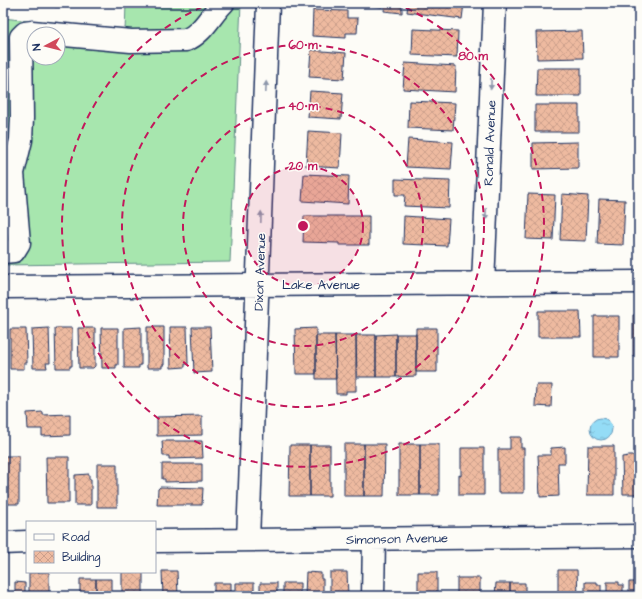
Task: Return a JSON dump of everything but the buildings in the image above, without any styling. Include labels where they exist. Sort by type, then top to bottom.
[{"type":"street","points":[[3,252],[14,251],[19,243],[13,173],[21,140],[22,118],[20,37],[25,33],[32,32],[131,42],[186,40],[200,31],[223,3]]},
{"type":"street","name":"Dixon Avenue","points":[[248,540],[259,284],[268,3]]},
{"type":"street","name":"Ronald Avenue","points":[[483,284],[495,3]]},
{"type":"street","name":"Lake Avenue","points":[[3,287],[639,282]]},
{"type":"street","name":"Simonson Avenue","points":[[156,541],[639,536]]},
{"type":"street","points":[[373,596],[374,539]]},
{"type":"street","points":[[3,543],[26,542]]},
{"type":"green space","points":[[126,3],[241,3],[230,262],[3,265],[3,18],[125,32]]},
{"type":"water","points":[[597,418],[605,418],[612,425],[612,433],[605,440],[597,440],[590,433],[590,425]]}]
